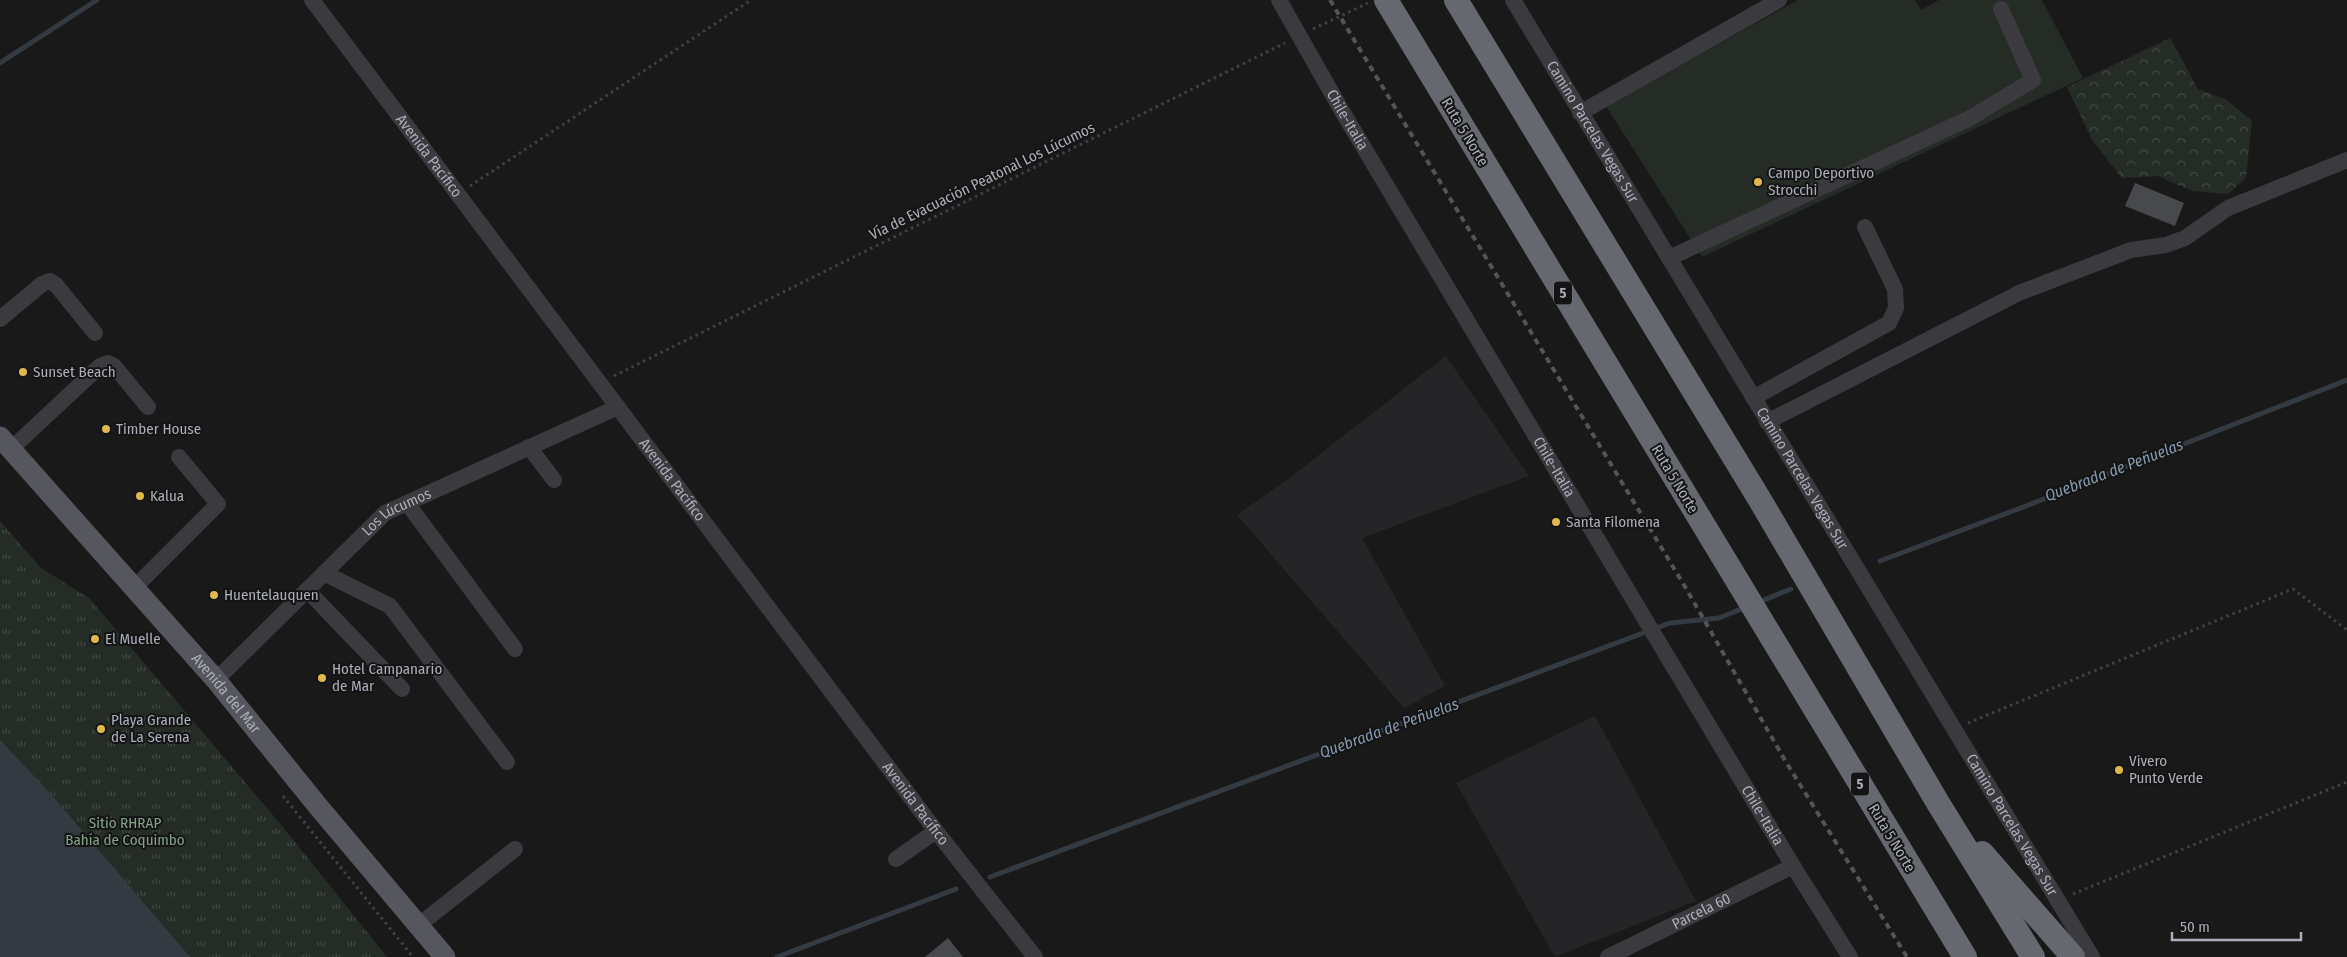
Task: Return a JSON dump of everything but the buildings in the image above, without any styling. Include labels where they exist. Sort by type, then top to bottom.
[{"type":"highway","name":"Ruta 5 Norte","points":[[1386,0],[1965,957]]},
{"type":"highway","points":[[1456,0],[1760,500],[1938,803],[2033,957]]},
{"type":"highway","points":[[1938,803],[2073,957]]},
{"type":"main road","name":"Avenida del Mar","points":[[6,443],[216,680],[317,805],[445,957]]},
{"type":"street","name":"Avenida Pacífico","points":[[312,0],[936,831],[1035,957]]},
{"type":"street","name":"Chile-Italia","points":[[1279,0],[1342,111],[1793,866],[1850,957]]},
{"type":"street","name":"Camino Parcelas Vegas Sur","points":[[1513,0],[2092,957]]},
{"type":"street","points":[[1580,113],[1779,0]]},
{"type":"street","points":[[1669,258],[1970,118],[2033,80],[2001,9]]},
{"type":"street","points":[[1767,422],[2019,293],[2131,250],[2166,244],[2185,238],[2228,208],[2347,160]]},
{"type":"street","points":[[1753,398],[1889,323],[1896,308],[1895,290],[1866,227]]},
{"type":"street","points":[[0,319],[42,284],[50,281],[56,285],[95,333]]},
{"type":"street","points":[[6,443],[100,366],[108,363],[114,366],[148,407]]},
{"type":"street","name":"Los Lúcumos","points":[[216,680],[377,520],[392,508],[618,407]]},
{"type":"street","points":[[529,447],[554,480]]},
{"type":"street","points":[[135,587],[218,504],[179,458]]},
{"type":"street","points":[[408,502],[516,649]]},
{"type":"street","points":[[324,574],[390,606],[507,762]]},
{"type":"street","points":[[307,590],[402,689]]},
{"type":"street","points":[[896,859],[936,831]]},
{"type":"street","points":[[420,925],[515,849]]},
{"type":"street","name":"Parcela 60","points":[[1608,957],[1793,866]]},
{"type":"path","points":[[458,194],[751,0]]},
{"type":"path","name":"Vía de Evacuación Peatonal Los Lúcumos","points":[[600,383],[1374,0]]},
{"type":"path","points":[[1955,728],[2293,589],[2347,630]]},
{"type":"path","points":[[2059,900],[2347,782]]},
{"type":"path","points":[[282,792],[285,800],[413,957]]},
{"type":"shaded area","points":[[1446,356],[1529,476],[1362,538],[1445,686],[1404,708],[1237,515],[1288,479]]},
{"type":"shaded area","points":[[1595,716],[1696,901],[1555,957],[1456,783]]},
{"type":"shaded area","points":[[0,740],[50,793],[190,957],[0,957]]},
{"type":"green space","name":"Campo Deportivo Strocchi","points":[[1798,0],[1915,0],[1921,10],[1939,0],[2042,0],[2083,78],[1702,257],[1606,106]]},
{"type":"green space","points":[[2170,38],[2198,89],[2227,100],[2252,121],[2246,178],[2228,194],[2192,191],[2158,176],[2122,178],[2092,140],[2067,87]]},
{"type":"green space","name":"Sitio RHRAP Bahía de Coquimbo","points":[[0,521],[41,568],[89,598],[283,827],[387,957],[24,957],[0,926]]},
{"type":"waterway","points":[[0,63],[97,0]]},
{"type":"waterway","name":"Quebrada de Peñuelas","points":[[1880,561],[2347,380]]},
{"type":"waterway","name":"Quebrada de Peñuelas","points":[[1759,602],[1791,589]]},
{"type":"waterway","name":"Quebrada de Peñuelas","points":[[990,877],[1670,623],[1719,618],[1746,607]]},
{"type":"waterway","name":"Quebrada de Peñuelas","points":[[777,957],[956,889]]},
{"type":"railway","points":[[1330,0],[1684,585],[1786,762],[1907,957]]},
{"type":"place","name":"Campo Deportivo Strocchi","points":[[1758,182]]},
{"type":"place","name":"Sunset Beach","points":[[23,372]]},
{"type":"place","name":"Timber House","points":[[106,429]]},
{"type":"place","name":"Kalua","points":[[140,496]]},
{"type":"place","name":"Santa Filomena","points":[[1556,522]]},
{"type":"place","name":"Huentelauquen","points":[[214,595]]},
{"type":"place","name":"El Muelle","points":[[95,639]]},
{"type":"place","name":"Hotel Campanario de Mar","points":[[322,678]]},
{"type":"place","name":"Playa Grande de La Serena","points":[[101,729]]},
{"type":"place","name":"Vivero Punto Verde","points":[[2119,770]]}]
